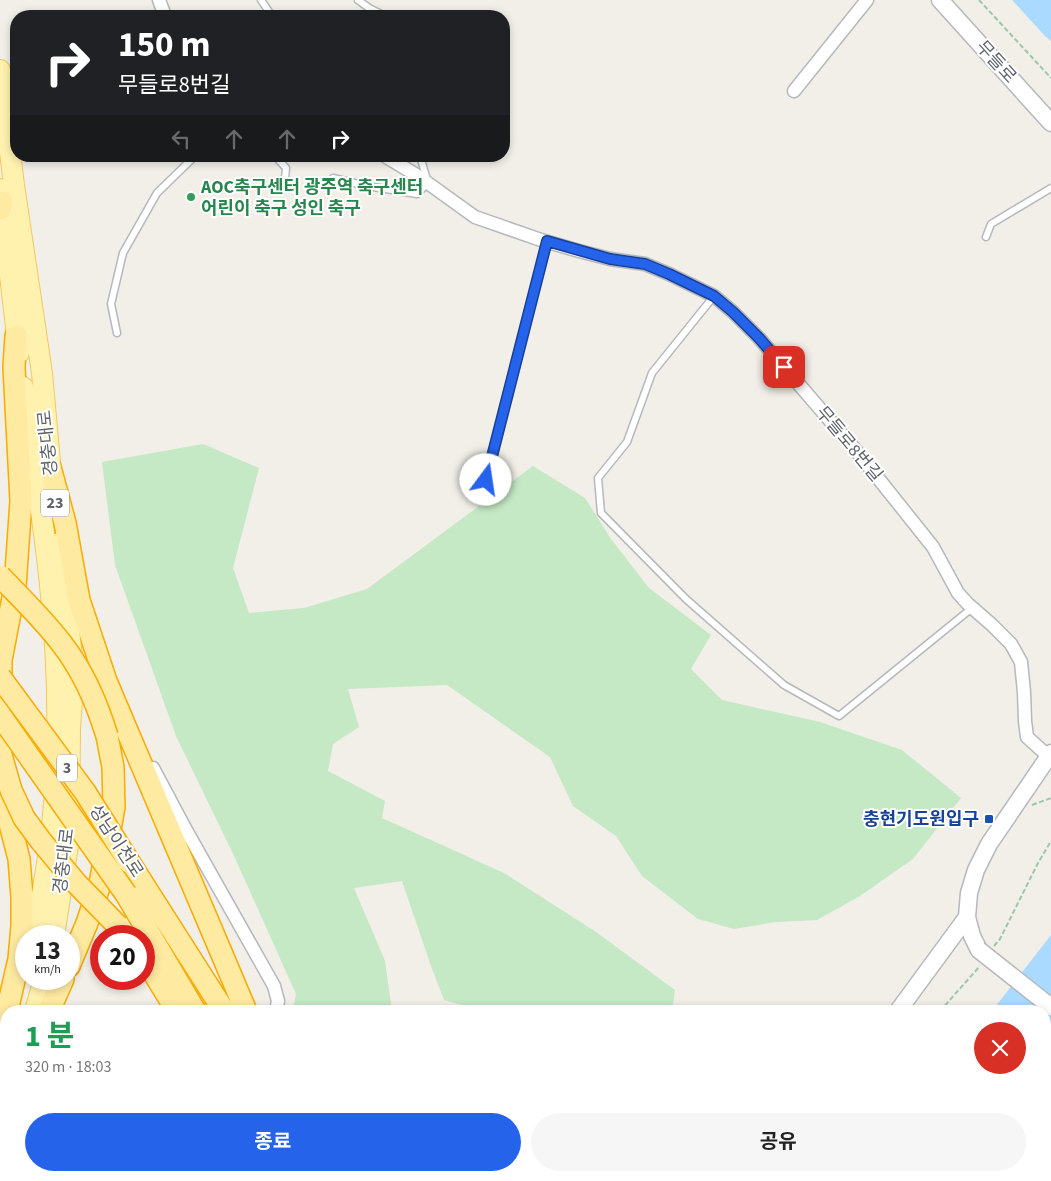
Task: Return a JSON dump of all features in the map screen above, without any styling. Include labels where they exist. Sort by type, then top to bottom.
[{"type":"highway","points":[[16,336],[14,367],[21,501],[15,587],[1,660],[1,755],[10,790],[24,818],[76,883],[116,925]]},
{"type":"highway","points":[[50,467],[65,523],[79,600],[106,680],[243,1005]]},
{"type":"highway","points":[[0,576],[62,644],[92,693],[107,736],[113,767],[114,807],[100,884],[80,940]]},
{"type":"highway","name":"성남이천로","points":[[0,677],[85,792],[220,1005]]},
{"type":"highway","name":"성남이천로","points":[[0,715],[126,894],[191,1005]]},
{"type":"highway","points":[[0,794],[19,859],[22,897],[22,926],[18,959],[8,1005]]},
{"type":"highway","points":[[155,975],[173,1005]]},
{"type":"highway","points":[[52,1005],[58,990]]},
{"type":"main road","name":"경충대로","points":[[0,70],[10,152]]},
{"type":"main road","name":"경충대로","points":[[11,162],[42,373],[50,467],[74,674],[70,728],[69,838],[56,925]]},
{"type":"main road","name":"경충대로","points":[[1,200],[16,336],[47,555],[57,676],[57,774],[53,822],[36,925]]},
{"type":"main road","points":[[16,1005],[20,990]]},
{"type":"main road","points":[[37,1005],[41,990]]},
{"type":"street","points":[[794,92],[867,0]]},
{"type":"street","name":"무들로","points":[[940,0],[1051,123]]},
{"type":"street","name":"무들로8번길","points":[[395,162],[475,216],[547,241],[610,259],[645,264],[714,296],[733,312],[759,338],[858,453],[933,547],[958,593],[1011,644],[1020,662],[1027,737],[1050,754]]},
{"type":"street","points":[[106,680],[186,830],[274,986],[277,1005]]},
{"type":"street","points":[[1048,1005],[983,956],[972,936],[967,917],[969,893],[976,870],[1005,821],[1050,754]]},
{"type":"street","points":[[902,1005],[967,917]]},
{"type":"lane","points":[[358,0],[373,10]]},
{"type":"lane","points":[[117,333],[111,304],[123,253],[157,193],[189,162]]},
{"type":"lane","points":[[280,162],[286,168],[284,189]]},
{"type":"lane","points":[[333,178],[417,194],[428,183],[422,162]]},
{"type":"lane","points":[[986,237],[991,224],[1051,188]]},
{"type":"lane","points":[[486,480],[547,241]]},
{"type":"lane","points":[[714,296],[652,373],[627,442],[598,478],[601,513],[686,599],[784,685],[839,716],[972,608]]},
{"type":"path","points":[[979,0],[1051,78]]},
{"type":"path","points":[[945,1005],[983,956],[1000,939],[1051,841]]},
{"type":"green space","points":[[203,444],[259,468],[233,568],[249,613],[304,608],[367,589],[533,466],[585,498],[611,539],[649,588],[711,635],[691,669],[722,700],[820,722],[902,750],[961,798],[913,859],[860,896],[817,920],[776,922],[734,929],[698,919],[642,876],[616,836],[573,806],[550,757],[447,685],[348,689],[359,727],[333,744],[328,771],[385,801],[382,818],[504,873],[596,932],[675,990],[673,1005],[462,1005],[444,1000],[402,881],[354,888],[385,961],[391,1005],[294,1005],[296,994],[235,858],[176,736],[115,565],[102,462]]},
{"type":"water","points":[[1012,0],[1051,0],[1051,41],[1045,36]]},
{"type":"water","points":[[1051,935],[1051,1005],[997,1005]]},
{"type":"place","name":"AOC축구센터 광주역 축구센터 어린이 축구 성인 축구","points":[[191,197]]},
{"type":"place","name":"충현기도원입구","points":[[989,819]]},
{"type":"route","points":[[486,480],[547,241],[610,259],[645,264],[714,296],[759,338],[784,367]]}]
